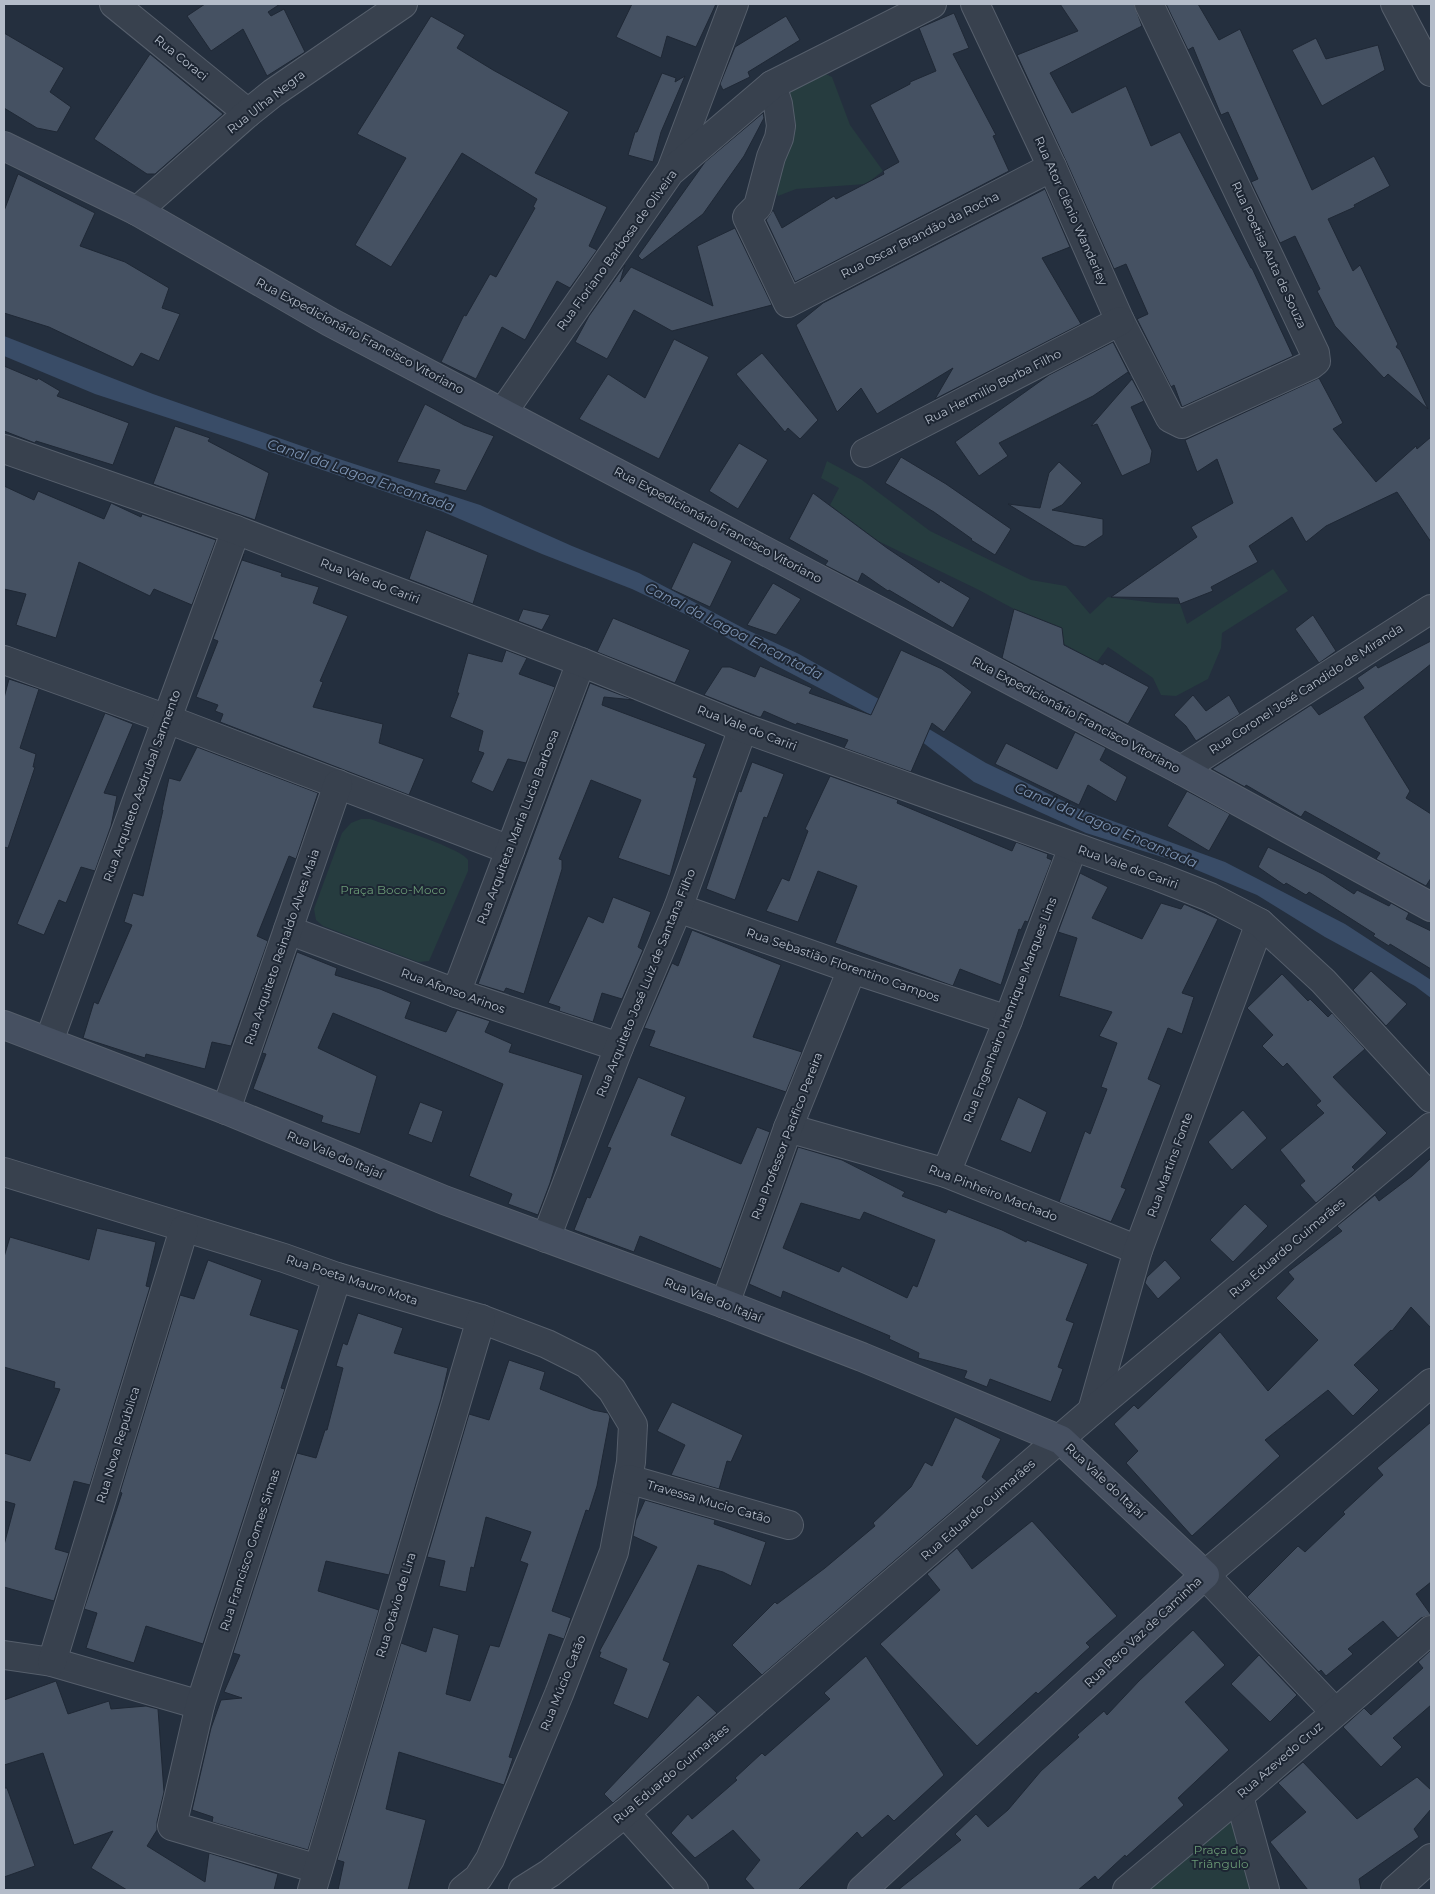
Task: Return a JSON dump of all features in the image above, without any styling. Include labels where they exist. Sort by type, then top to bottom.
[{"type":"main road","name":"Rua Expedicionário Francisco Vitoriano","points":[[4,146],[137,211],[330,322],[1181,770],[1431,907]]},
{"type":"main road","name":"Rua Vale do Itajaí","points":[[4,1025],[226,1110],[444,1200],[862,1357],[1061,1440],[1206,1574]]},
{"type":"main road","name":"Rua Pero Vaz de Caminha","points":[[862,1890],[1206,1574]]},
{"type":"street","name":"Rua Coraci","points":[[114,4],[248,113]]},
{"type":"street","name":"Rua Ulha Negra","points":[[137,211],[273,93],[402,4]]},
{"type":"street","points":[[670,172],[734,4]]},
{"type":"street","name":"Rua Floriano Barbosa de Oliveira","points":[[503,412],[670,172],[772,85],[932,4]]},
{"type":"street","name":"Rua Ator Clênio Wanderley","points":[[975,4],[1052,167],[1120,321],[1170,418]]},
{"type":"street","name":"Rua Poetisa Auta de Souza","points":[[1149,4],[1315,353],[1316,361],[1304,369],[1187,423],[1177,423],[1170,418]]},
{"type":"street","points":[[1395,4],[1431,72]]},
{"type":"street","name":"Rua Oscar Brandão da Rocha","points":[[772,85],[778,104],[781,126],[779,138],[771,157],[758,206],[747,216],[788,303],[1052,167]]},
{"type":"street","name":"Rua Hermilio Borba Filho","points":[[865,453],[1120,321]]},
{"type":"street","name":"Rua Vale do Cariri","points":[[4,449],[236,530],[581,662],[743,728],[1210,897],[1260,922],[1323,981],[1431,1098]]},
{"type":"street","name":"Rua Arquiteto Asdrubal Sarmento","points":[[49,1042],[236,530]]},
{"type":"street","name":"Rua Coronel José Candido de Miranda","points":[[1181,770],[1431,609]]},
{"type":"street","points":[[4,660],[167,719],[510,850]]},
{"type":"street","name":"Rua Arquiteta Maria Lucia Barbosa","points":[[456,993],[581,662]]},
{"type":"street","name":"Rua Arquiteto José Luiz de Santana Filho","points":[[546,1238],[619,1047],[678,908],[743,728]]},
{"type":"street","name":"Rua Arquiteto Reinaldo Alves Maia","points":[[226,1110],[338,784]]},
{"type":"street","name":"Rua Engenheiro Henrique Marques Lins","points":[[946,1173],[1008,1020],[1073,847]]},
{"type":"street","name":"Rua Sebastião Florentino Campos","points":[[678,908],[852,969],[1008,1020]]},
{"type":"street","name":"Rua Martins Fonte","points":[[1092,1411],[1138,1250],[1260,922]]},
{"type":"street","name":"Rua Afonso Arinos","points":[[288,930],[456,993],[619,1047]]},
{"type":"street","name":"Rua Professor Pacifico Pereira","points":[[725,1304],[788,1128],[852,969]]},
{"type":"street","name":"Rua Eduardo Guimarães","points":[[523,1890],[550,1873],[625,1813],[1061,1440],[1092,1411],[1431,1127]]},
{"type":"street","name":"Rua Pinheiro Machado","points":[[788,1128],[946,1173],[1138,1250]]},
{"type":"street","name":"Rua Poeta Mauro Mota","points":[[4,1172],[284,1258],[338,1278],[481,1319],[548,1344],[587,1364],[612,1390],[632,1425],[630,1471]]},
{"type":"street","name":"Rua Nova República","points":[[52,1662],[184,1228]]},
{"type":"street","name":"Rua Francisco Gomes Simas","points":[[315,1879],[172,1826],[200,1705],[338,1278]]},
{"type":"street","name":"Rua Otávio de Lira","points":[[315,1879],[481,1319]]},
{"type":"street","name":"Rua Pero Vaz de Caminha","points":[[1206,1574],[1431,1382]]},
{"type":"street","name":"Travessa Mucio Catão","points":[[630,1471],[789,1525]]},
{"type":"street","name":"Rua Múcio Catão","points":[[463,1890],[478,1878],[490,1859],[559,1694],[614,1552],[630,1471]]},
{"type":"street","name":"Rua Vale do Itajaí","points":[[1206,1574],[1335,1712]]},
{"type":"street","name":"Rua Azevedo Cruz","points":[[1127,1890],[1431,1630]]},
{"type":"street","points":[[4,1655],[52,1662],[200,1705]]},
{"type":"street","points":[[1239,1796],[1265,1890]]},
{"type":"street","points":[[625,1813],[694,1890]]},
{"type":"street","points":[[1395,1890],[1431,1858]]},
{"type":"green space","points":[[817,70],[832,77],[850,125],[883,171],[866,184],[796,189],[778,196],[775,183],[782,89]]},
{"type":"green space","points":[[827,461],[862,480],[930,531],[1031,580],[1066,586],[1090,614],[1108,597],[1180,604],[1187,624],[1273,569],[1288,591],[1222,633],[1221,648],[1208,679],[1176,696],[1161,695],[1153,678],[1108,647],[1097,662],[1064,644],[1062,628],[1014,609],[878,541],[830,505],[839,488],[821,478]]},
{"type":"green space","name":"Praça Boco-Moco","points":[[361,819],[370,819],[423,837],[452,849],[468,860],[468,871],[429,961],[418,962],[323,926],[316,920],[314,909],[342,833],[351,823]]},
{"type":"green space","name":"Praça do Triângulo","points":[[1239,1796],[1265,1890],[1127,1890]]},
{"type":"water","name":"Canal da Lagoa Encantada","points":[[4,336],[153,394],[336,458],[480,505],[572,546],[639,573],[745,629],[799,654],[986,763],[1077,808],[1225,862],[1345,924],[1431,980],[1431,998],[1415,986],[1325,937],[1257,895],[1175,861],[1086,833],[974,782],[921,741],[775,665],[687,615],[632,589],[542,554],[441,511],[239,441],[95,394],[4,356]]},
{"type":"building","points":[[205,4],[280,4],[268,12],[271,16],[284,9],[305,52],[267,76],[243,29],[211,51],[187,16]]},
{"type":"building","points":[[632,4],[716,4],[696,47],[667,36],[661,58],[616,37]]},
{"type":"building","points":[[1060,4],[1134,4],[1142,26],[1050,73],[1072,113],[1126,86],[1151,146],[1180,132],[1252,268],[1293,356],[1182,407],[1174,385],[1171,387],[1137,319],[1148,314],[1126,264],[1114,269],[1017,55],[1078,31]]},
{"type":"building","points":[[1166,4],[1198,4],[1219,40],[1240,29],[1312,190],[1374,156],[1390,186],[1354,205],[1355,207],[1328,219],[1353,271],[1360,265],[1398,344],[1396,347],[1400,350],[1428,409],[1388,374],[1384,378],[1335,326],[1317,291],[1320,289],[1295,236],[1280,243],[1251,182],[1258,179],[1228,112],[1221,115],[1193,47],[1188,50]]},
{"type":"building","points":[[954,13],[969,48],[953,54],[996,135],[993,136],[1009,171],[795,282],[766,220],[773,210],[782,228],[834,196],[836,199],[884,174],[883,171],[899,162],[870,105],[910,84],[910,82],[936,71],[919,28]]},
{"type":"building","points":[[431,16],[465,35],[457,48],[569,112],[535,173],[607,207],[589,246],[597,250],[570,288],[557,281],[525,340],[502,327],[476,379],[441,362],[464,315],[466,316],[490,274],[496,277],[535,208],[533,207],[537,199],[462,153],[391,267],[355,245],[406,158],[357,134]]},
{"type":"building","points":[[786,16],[800,40],[748,72],[750,77],[723,90],[720,84],[735,47]]},
{"type":"building","points":[[4,33],[64,68],[50,92],[71,107],[57,132],[37,128],[4,108]]},
{"type":"building","points":[[1316,38],[1326,59],[1378,45],[1385,70],[1322,106],[1292,50]]},
{"type":"building","points":[[150,54],[223,114],[155,174],[147,174],[94,139]]},
{"type":"building","points":[[662,73],[676,78],[675,82],[685,76],[661,132],[653,162],[628,155],[635,132],[637,132]]},
{"type":"building","points":[[763,113],[764,118],[744,156],[703,214],[642,260],[638,256],[705,162]]},
{"type":"building","points":[[18,174],[95,213],[80,246],[125,262],[169,288],[162,308],[180,314],[159,361],[141,353],[133,367],[49,327],[4,313],[4,211]]},
{"type":"building","points":[[1045,189],[1070,247],[1042,258],[1081,324],[935,399],[953,368],[877,414],[861,388],[837,412],[796,325],[823,303]]},
{"type":"building","points":[[735,228],[772,305],[672,331],[634,310],[607,359],[575,342],[589,316],[625,265],[620,282],[631,267],[713,306],[697,246]]},
{"type":"building","points":[[674,339],[709,357],[659,459],[579,419],[608,374],[645,398]]},
{"type":"building","points":[[1113,342],[1130,375],[1128,372],[1093,396],[999,443],[1008,456],[979,476],[955,442],[1049,375]]},
{"type":"building","points":[[762,353],[818,420],[800,439],[788,428],[785,432],[736,374]]},
{"type":"building","points":[[4,366],[37,380],[38,378],[60,391],[57,396],[129,423],[113,465],[36,441],[35,443],[4,431]]},
{"type":"building","points":[[1319,378],[1343,423],[1333,429],[1376,482],[1416,446],[1417,449],[1431,437],[1431,542],[1397,492],[1326,526],[1306,542],[1292,517],[1249,546],[1258,562],[1211,587],[1213,591],[1180,604],[1178,598],[1111,597],[1197,537],[1191,527],[1233,503],[1217,459],[1197,472],[1185,440]]},
{"type":"building","points":[[1132,379],[1144,401],[1131,407],[1152,451],[1150,463],[1122,476],[1097,424],[1091,426]]},
{"type":"building","points":[[425,404],[464,425],[494,436],[466,491],[434,483],[440,470],[397,462]]},
{"type":"building","points":[[175,426],[210,438],[208,441],[269,473],[255,520],[153,484]]},
{"type":"building","points":[[739,443],[768,460],[738,509],[709,491]]},
{"type":"building","points":[[901,457],[946,484],[1011,529],[995,555],[971,540],[934,512],[885,483]]},
{"type":"building","points":[[1059,462],[1082,483],[1062,505],[1052,510],[1103,519],[1103,535],[1085,547],[1074,545],[1008,504],[1040,508],[1049,473]]},
{"type":"building","points":[[4,486],[34,500],[38,491],[104,519],[111,503],[141,517],[142,514],[216,540],[192,605],[154,589],[150,596],[79,562],[56,638],[16,625],[26,594],[4,589]]},
{"type":"building","points":[[813,493],[887,548],[939,583],[940,580],[970,598],[953,628],[888,591],[862,573],[858,582],[825,565],[828,561],[789,539]]},
{"type":"building","points":[[426,530],[488,555],[473,604],[409,579]]},
{"type":"building","points":[[693,542],[732,561],[710,607],[671,589]]},
{"type":"building","points":[[244,554],[242,560],[282,573],[281,576],[319,587],[313,603],[348,616],[320,681],[323,682],[313,707],[383,724],[379,743],[424,759],[409,795],[220,722],[223,714],[215,711],[218,705],[196,697],[218,641],[213,639]]},
{"type":"building","points":[[773,583],[801,599],[776,635],[747,625]]},
{"type":"building","points":[[523,609],[550,615],[542,630],[518,621]]},
{"type":"building","points":[[1014,609],[1062,628],[1064,645],[1103,665],[1104,663],[1149,687],[1128,724],[1002,658]]},
{"type":"building","points":[[1313,615],[1336,651],[1319,663],[1295,629]]},
{"type":"building","points":[[613,618],[690,650],[675,683],[597,652]]},
{"type":"building","points":[[1431,641],[1431,664],[1364,717],[1410,791],[1406,798],[1431,814],[1431,878],[1426,886],[1376,859],[1380,853],[1305,811],[1301,817],[1246,785],[1245,787],[1212,769],[1311,705],[1319,715],[1364,688],[1357,678],[1376,665],[1378,668]]},
{"type":"building","points":[[506,650],[527,658],[519,674],[555,687],[526,763],[508,759],[493,792],[471,782],[484,753],[478,751],[483,731],[450,717],[459,693],[457,693],[468,653],[502,662]]},
{"type":"building","points":[[901,650],[942,669],[972,692],[944,732],[932,723],[911,772],[844,748],[848,740],[797,723],[796,725],[764,711],[761,717],[759,717],[704,695],[722,667],[730,667],[755,677],[760,666],[812,688],[809,693],[871,715]]},
{"type":"building","points":[[9,679],[39,689],[20,748],[36,754],[33,767],[35,767],[8,848],[4,847],[4,698]]},
{"type":"building","points":[[590,683],[634,700],[604,697],[602,705],[706,744],[693,777],[697,778],[670,876],[618,858],[641,800],[591,780],[559,859],[562,860],[562,869],[524,994],[506,988],[504,992],[478,984]]},
{"type":"building","points":[[1193,695],[1206,711],[1229,695],[1240,714],[1196,741],[1186,726],[1174,715]]},
{"type":"building","points":[[105,713],[133,724],[104,793],[117,796],[111,826],[95,871],[81,867],[66,903],[59,900],[44,935],[17,924]]},
{"type":"building","points":[[1075,732],[1106,748],[1100,760],[1127,777],[1116,802],[1088,785],[1079,805],[995,764],[1006,743],[1057,769]]},
{"type":"building","points":[[197,747],[318,793],[296,859],[289,856],[257,936],[268,941],[231,1046],[212,1042],[205,1069],[146,1054],[145,1058],[83,1038],[94,1002],[98,1004],[132,925],[124,922],[133,893],[143,896],[169,778],[180,781]]},
{"type":"building","points":[[752,762],[784,774],[767,818],[764,817],[735,900],[706,889],[739,791],[741,792]]},
{"type":"building","points":[[830,776],[898,800],[897,803],[1012,851],[1016,842],[1048,854],[1047,858],[1052,860],[1028,922],[1025,921],[1021,930],[1019,929],[1001,985],[960,969],[953,986],[835,943],[857,886],[818,871],[798,922],[766,911],[782,878],[789,881],[808,831],[805,829]]},
{"type":"building","points":[[1187,791],[1230,814],[1209,851],[1167,826]]},
{"type":"building","points":[[1268,847],[1323,874],[1354,894],[1357,890],[1389,906],[1391,903],[1409,913],[1406,919],[1431,931],[1431,969],[1373,936],[1375,934],[1309,892],[1306,895],[1286,883],[1284,885],[1258,867]]},
{"type":"building","points":[[1080,873],[1108,887],[1092,918],[1142,939],[1161,903],[1181,909],[1184,904],[1218,919],[1182,993],[1194,997],[1182,1034],[1168,1028],[1148,1079],[1161,1085],[1121,1187],[1126,1189],[1111,1222],[1059,1202],[1085,1131],[1090,1134],[1107,1089],[1101,1087],[1117,1043],[1099,1036],[1112,1012],[1059,996],[1077,938],[1058,932]]},
{"type":"building","points":[[613,897],[651,912],[638,947],[643,950],[622,999],[602,993],[593,1022],[559,1011],[560,1007],[548,1003],[588,916],[603,923]]},
{"type":"building","points":[[692,930],[781,965],[753,1037],[802,1052],[786,1092],[649,1046],[655,1031],[644,1028],[672,963],[678,966]]},
{"type":"building","points":[[297,952],[337,968],[335,975],[380,989],[411,1002],[405,1018],[446,1032],[457,1010],[490,1021],[485,1032],[512,1044],[509,1052],[583,1075],[550,1183],[538,1215],[508,1204],[512,1194],[469,1176],[503,1084],[333,1013],[318,1048],[377,1076],[360,1134],[321,1122],[323,1116],[253,1089],[266,1054],[262,1053]]},
{"type":"building","points":[[1371,971],[1407,1004],[1386,1026],[1353,990]]},
{"type":"building","points":[[1282,974],[1308,1001],[1310,999],[1328,1017],[1332,1013],[1365,1049],[1333,1077],[1387,1133],[1352,1167],[1355,1170],[1316,1203],[1300,1185],[1305,1181],[1280,1150],[1324,1113],[1316,1105],[1321,1101],[1287,1063],[1283,1067],[1262,1046],[1273,1035],[1247,1008]]},
{"type":"building","points":[[638,1077],[686,1097],[671,1135],[741,1164],[757,1127],[770,1132],[721,1269],[640,1236],[634,1252],[574,1230],[587,1197],[590,1198],[611,1148],[607,1147]]},
{"type":"building","points":[[1018,1097],[1047,1112],[1031,1153],[1000,1140]]},
{"type":"building","points":[[420,1102],[443,1111],[432,1143],[408,1134]]},
{"type":"building","points":[[1243,1110],[1267,1138],[1232,1170],[1208,1142]]},
{"type":"building","points":[[798,1147],[842,1160],[905,1192],[902,1196],[946,1213],[948,1209],[1002,1230],[1026,1242],[1027,1240],[1088,1264],[1066,1320],[1074,1323],[1058,1367],[1063,1369],[1051,1402],[990,1379],[987,1387],[964,1378],[967,1371],[918,1358],[919,1353],[889,1339],[890,1336],[783,1291],[781,1298],[749,1284]],"holes":[[[801,1203],[860,1220],[864,1212],[935,1240],[917,1287],[913,1285],[907,1298],[842,1266],[839,1272],[783,1248]]]},
{"type":"building","points":[[1431,1158],[1431,1328],[1411,1307],[1392,1331],[1354,1365],[1379,1390],[1353,1416],[1328,1390],[1265,1440],[1280,1456],[1192,1536],[1126,1463],[1138,1451],[1114,1424],[1134,1405],[1138,1409],[1220,1332],[1268,1391],[1318,1340],[1276,1298],[1294,1279],[1288,1272],[1342,1231],[1337,1226],[1375,1195],[1379,1201],[1412,1176]]},
{"type":"building","points":[[1245,1204],[1268,1226],[1233,1262],[1210,1240]]},
{"type":"building","points":[[97,1228],[156,1242],[146,1286],[150,1287],[90,1485],[74,1481],[55,1549],[69,1553],[54,1601],[4,1587],[4,1545],[15,1504],[4,1501],[4,1453],[30,1461],[60,1389],[54,1388],[55,1382],[4,1367],[4,1257],[10,1237],[89,1260]]},
{"type":"building","points":[[208,1260],[262,1280],[250,1315],[299,1330],[281,1388],[285,1389],[203,1644],[146,1626],[134,1663],[86,1648],[97,1613],[84,1609],[122,1493],[120,1492],[180,1295],[194,1299]]},
{"type":"building","points":[[1165,1260],[1181,1278],[1158,1299],[1145,1283],[1147,1277]]},
{"type":"building","points":[[358,1313],[403,1328],[394,1353],[448,1368],[441,1399],[389,1575],[326,1561],[318,1591],[379,1610],[308,1850],[212,1822],[213,1817],[192,1810],[211,1728],[221,1700],[242,1698],[224,1692],[240,1655],[233,1653],[297,1453],[316,1458],[325,1430],[327,1430],[343,1368],[336,1366],[343,1343],[347,1345]]},
{"type":"building","points":[[509,1360],[545,1372],[540,1389],[593,1410],[608,1413],[610,1417],[597,1486],[589,1511],[586,1510],[552,1611],[571,1618],[564,1639],[549,1634],[509,1757],[513,1758],[504,1785],[399,1752],[386,1809],[426,1820],[408,1890],[338,1890],[344,1862],[337,1860],[401,1643],[426,1652],[433,1627],[459,1635],[446,1694],[470,1701],[490,1645],[499,1647],[528,1564],[520,1561],[531,1532],[486,1517],[474,1568],[471,1567],[466,1592],[439,1586],[445,1561],[427,1557],[469,1414],[489,1420]]},
{"type":"building","points":[[672,1402],[743,1435],[731,1462],[727,1461],[719,1489],[671,1475],[685,1445],[657,1431]]},
{"type":"building","points":[[955,1417],[1001,1439],[982,1477],[987,1481],[762,1675],[732,1645],[775,1602],[777,1604],[825,1568],[875,1526],[873,1523],[911,1487],[925,1462],[932,1466]]},
{"type":"building","points":[[1431,1422],[1431,1582],[1416,1594],[1431,1615],[1421,1618],[1398,1638],[1383,1621],[1348,1649],[1353,1654],[1326,1676],[1321,1670],[1319,1672],[1247,1597],[1298,1546],[1305,1552],[1345,1514],[1343,1512],[1383,1475],[1377,1468]]},
{"type":"building","points":[[645,1500],[715,1520],[714,1524],[766,1542],[751,1586],[723,1572],[698,1565],[663,1660],[670,1663],[648,1719],[613,1704],[627,1669],[599,1657],[601,1652],[599,1652],[657,1547],[633,1536],[636,1520]]},
{"type":"building","points":[[1032,1521],[1117,1616],[1086,1643],[1090,1647],[1038,1694],[1036,1692],[977,1746],[880,1644],[940,1590],[927,1574],[957,1548],[972,1569]]},
{"type":"building","points":[[1193,1630],[1225,1665],[1185,1702],[1229,1750],[1178,1798],[1184,1805],[1126,1857],[1125,1855],[1098,1880],[1095,1876],[1078,1890],[898,1890],[961,1840],[955,1834],[976,1814],[988,1827],[1008,1810],[1041,1771],[1079,1737],[1077,1735],[1104,1711],[1107,1715],[1139,1681]]},
{"type":"building","points":[[1431,1650],[1431,1705],[1393,1738],[1402,1747],[1381,1767],[1343,1727],[1364,1708],[1371,1715],[1423,1668],[1418,1662]]},
{"type":"building","points":[[1259,1655],[1297,1695],[1270,1722],[1231,1684]]},
{"type":"building","points":[[866,1656],[944,1775],[894,1821],[888,1815],[862,1838],[857,1832],[798,1890],[755,1890],[745,1879],[760,1860],[733,1830],[695,1858],[671,1833],[688,1814],[692,1819],[737,1780],[735,1778],[762,1753],[765,1756],[830,1699],[824,1693]]},
{"type":"building","points":[[56,1681],[68,1714],[109,1701],[111,1709],[146,1706],[158,1709],[164,1792],[157,1830],[147,1846],[205,1882],[209,1853],[278,1874],[274,1890],[127,1890],[91,1868],[113,1831],[74,1845],[43,1753],[4,1765],[4,1700]]},
{"type":"building","points":[[698,1695],[717,1713],[613,1803],[604,1794]]},
{"type":"building","points":[[1303,1762],[1357,1819],[1417,1777],[1431,1790],[1431,1809],[1414,1829],[1419,1837],[1359,1879],[1361,1890],[1308,1890],[1270,1842],[1306,1812],[1278,1783]]},
{"type":"building","points":[[4,1788],[7,1788],[35,1866],[4,1877]]}]
